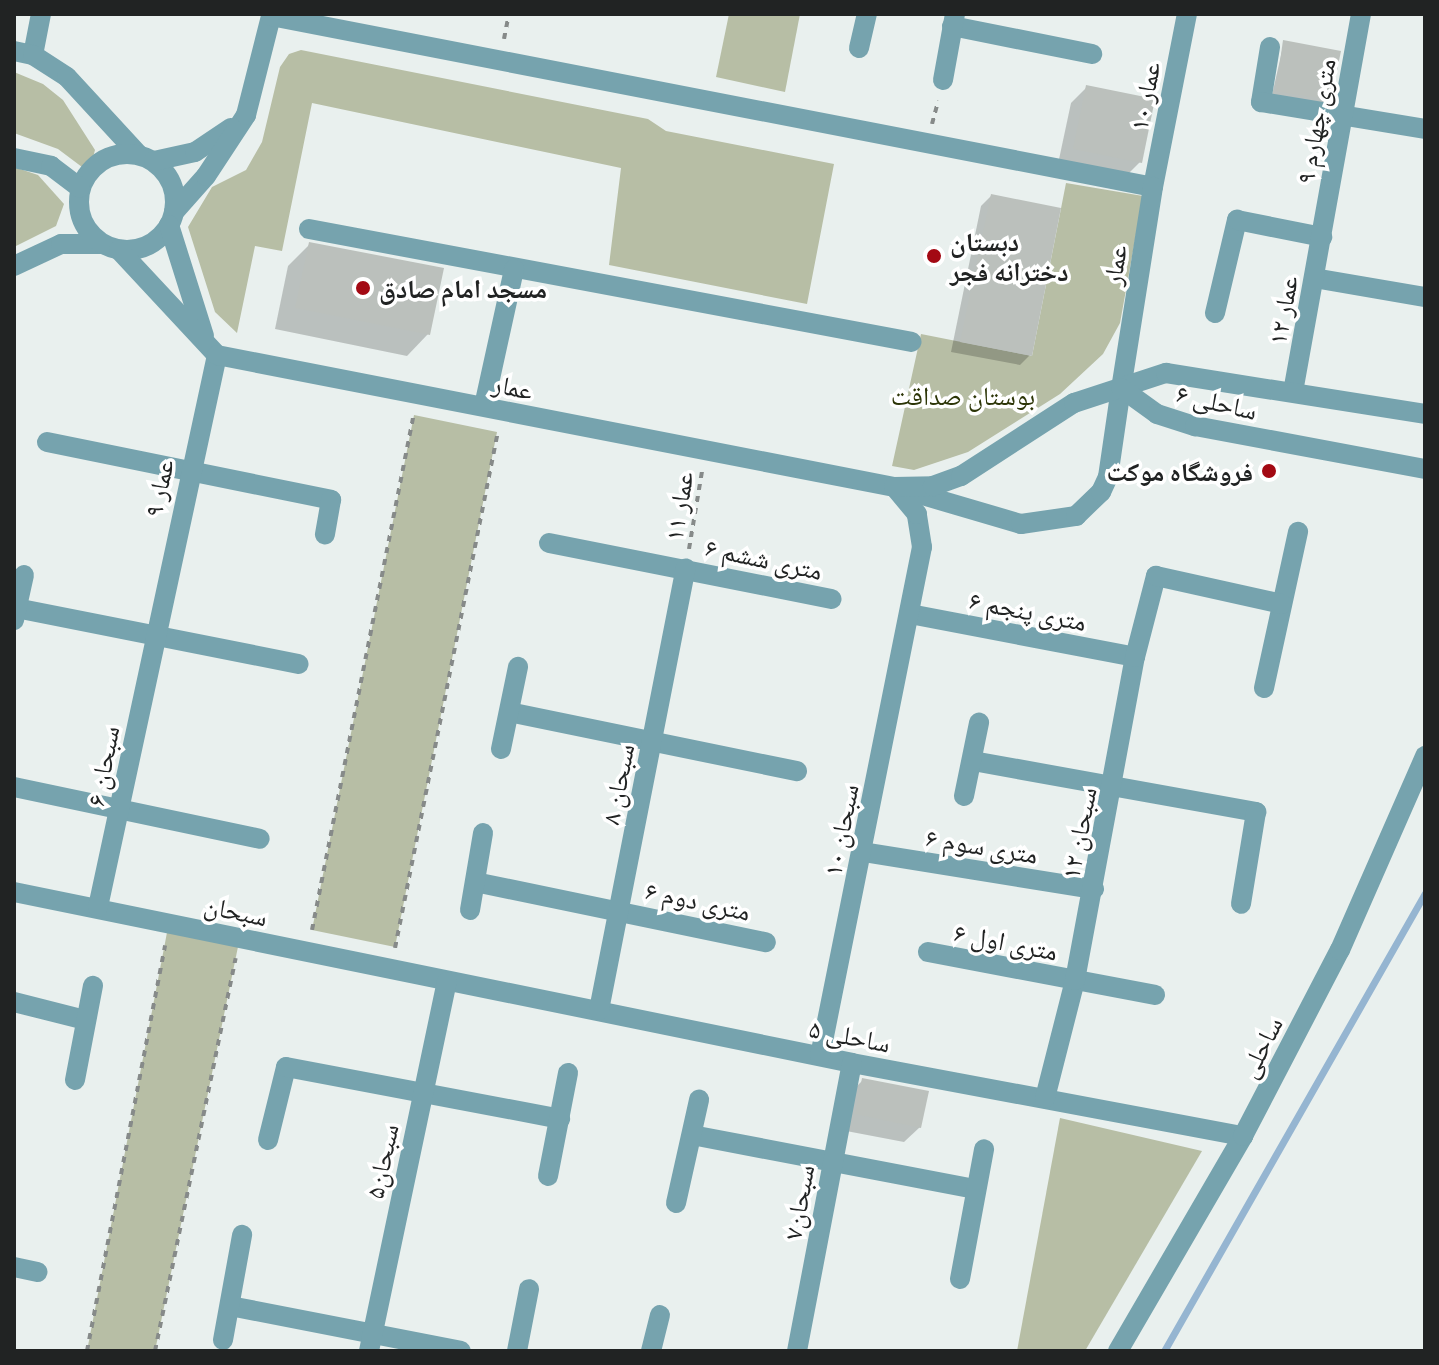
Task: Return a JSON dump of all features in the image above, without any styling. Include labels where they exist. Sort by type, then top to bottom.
[{"type":"street","points":[[41,14],[23,53],[67,77],[172,183],[171,218],[211,348]]},
{"type":"street","points":[[859,48],[867,14]]},
{"type":"street","name":"عمار ۱۰","points":[[1153,187],[1187,14]]},
{"type":"street","name":"۹ متری چهارم","points":[[1322,237],[1340,116],[1361,14]]},
{"type":"street","points":[[14,266],[61,244],[143,248],[206,176],[246,115],[272,15],[1153,187]]},
{"type":"street","points":[[943,80],[953,20],[1092,54]]},
{"type":"street","points":[[1270,47],[1261,102],[1425,129]]},
{"type":"street","points":[[211,348],[81,220],[80,188],[86,175],[109,156],[146,158],[195,152],[246,115]]},
{"type":"street","points":[[14,158],[51,166],[80,188]]},
{"type":"street","name":"عمار","points":[[211,348],[416,394],[894,487],[933,486],[961,476],[1074,403],[1121,388],[1153,187]]},
{"type":"street","points":[[1215,313],[1237,220],[1322,237]]},
{"type":"street","points":[[309,229],[912,342]]},
{"type":"street","name":"عمار ۱۲","points":[[1293,392],[1322,237]]},
{"type":"street","points":[[493,409],[514,269]]},
{"type":"street","points":[[1314,278],[1425,297]]},
{"type":"street","name":"عمار ۹","points":[[155,634],[211,348]]},
{"type":"street","name":"ساحلی ۶","points":[[1121,388],[1166,373],[1425,414]]},
{"type":"street","points":[[894,487],[1021,524],[1076,516],[1101,492],[1108,477],[1121,388]]},
{"type":"street","name":"ساحلی ۶","points":[[1121,388],[1157,414],[1195,426],[1425,469]]},
{"type":"street","points":[[47,442],[331,500],[325,534]]},
{"type":"street","name":"سبحان ۱۰","points":[[820,1056],[922,547],[917,514],[894,487]]},
{"type":"street","points":[[1264,688],[1298,532]]},
{"type":"street","points":[[549,543],[686,568]]},
{"type":"street","name":"۶ متری ششم","points":[[686,568],[832,599]]},
{"type":"street","name":"سبحان ۸","points":[[599,1010],[686,568]]},
{"type":"street","points":[[24,575],[15,614],[155,634],[299,664]]},
{"type":"street","name":"سبحان ۱۲","points":[[1045,1098],[1075,980],[1113,790],[1135,657],[1156,576],[1282,604]]},
{"type":"street","name":"۶ متری پنجم","points":[[910,614],[1135,657]]},
{"type":"street","name":"سبحان ۶","points":[[98,907],[155,634]]},
{"type":"street","points":[[501,749],[518,667]]},
{"type":"street","points":[[509,712],[797,771]]},
{"type":"street","points":[[964,796],[979,723]]},
{"type":"street","name":"ساحلی","points":[[1118,1351],[1243,1136],[1340,950],[1425,756]]},
{"type":"street","points":[[973,761],[1113,790],[1256,812],[1241,904]]},
{"type":"street","points":[[14,787],[121,807],[260,839]]},
{"type":"street","points":[[470,910],[483,833]]},
{"type":"street","name":"۶ متری سوم","points":[[863,852],[1094,889]]},
{"type":"street","points":[[475,882],[619,909]]},
{"type":"street","name":"سبحان","points":[[14,892],[98,907],[447,982]]},
{"type":"street","name":"۶ متری دوم","points":[[619,909],[766,942]]},
{"type":"street","name":"۶ متری اول","points":[[928,952],[1075,980]]},
{"type":"street","points":[[1075,980],[1155,995]]},
{"type":"street","name":"ساحلی ۵","points":[[447,982],[852,1063],[1243,1136]]},
{"type":"street","name":"سبحان۵","points":[[370,1342],[447,982]]},
{"type":"street","points":[[75,1080],[93,986]]},
{"type":"street","points":[[14,1002],[85,1020]]},
{"type":"street","name":"سبحان۷","points":[[797,1351],[852,1063]]},
{"type":"street","points":[[268,1140],[286,1067],[560,1119]]},
{"type":"street","points":[[548,1176],[568,1073]]},
{"type":"street","points":[[676,1203],[699,1100]]},
{"type":"street","points":[[692,1135],[975,1189]]},
{"type":"street","points":[[960,1279],[984,1149]]},
{"type":"street","points":[[223,1340],[242,1235]]},
{"type":"street","points":[[14,1267],[37,1272]]},
{"type":"street","points":[[517,1351],[529,1289]]},
{"type":"street","points":[[230,1306],[370,1342],[461,1351]]},
{"type":"street","points":[[651,1351],[660,1315]]},
{"type":"path","points":[[927,144],[943,80]]},
{"type":"path","points":[[311,953],[416,394]]},
{"type":"path","points":[[395,947],[493,409]]},
{"type":"path","name":"عمار ۱۱","points":[[686,568],[705,450]]},
{"type":"path","points":[[87,1351],[169,922]]},
{"type":"path","points":[[155,1351],[240,937]]},
{"type":"green space","points":[[729,14],[800,14],[785,92],[716,77]]},
{"type":"green space","points":[[301,50],[648,119],[666,131],[834,164],[807,304],[609,265],[621,168],[312,103],[282,251],[255,246],[237,333],[215,312],[188,227],[212,187],[246,170],[262,142],[280,67],[289,54]]},
{"type":"green space","points":[[14,72],[43,84],[63,100],[95,150],[92,161],[82,167],[58,149],[14,133]]},
{"type":"green space","points":[[14,167],[38,175],[64,204],[56,226],[14,247]]},
{"type":"green space","name":"بوستان صداقت","points":[[1066,183],[1143,196],[1120,323],[1103,354],[1060,394],[968,452],[914,470],[892,466],[921,334],[1032,356]]},
{"type":"green space","points":[[414,415],[497,432],[395,947],[312,930]]},
{"type":"green space","points":[[169,922],[240,937],[155,1351],[87,1351]]},
{"type":"green space","points":[[1060,1118],[1202,1151],[1085,1351],[1017,1351]]},
{"type":"building","points":[[1283,40],[1341,51],[1331,100],[1276,91]]},
{"type":"building","points":[[1086,85],[1155,99],[1142,163],[1073,149]]},
{"type":"building","points":[[991,194],[1061,208],[1032,356],[960,342]]},
{"type":"building","points":[[309,242],[444,268],[430,335],[295,308]]},
{"type":"building","points":[[862,1078],[929,1091],[921,1128],[855,1114]]},
{"type":"waterway","points":[[1164,1351],[1425,893]]},
{"type":"place","name":"دبستان دخترانه فجر","points":[[934,256]]},
{"type":"place","name":"مسجد امام صادق","points":[[363,288]]},
{"type":"place","name":"فروشگاه موکت","points":[[1269,471]]}]
